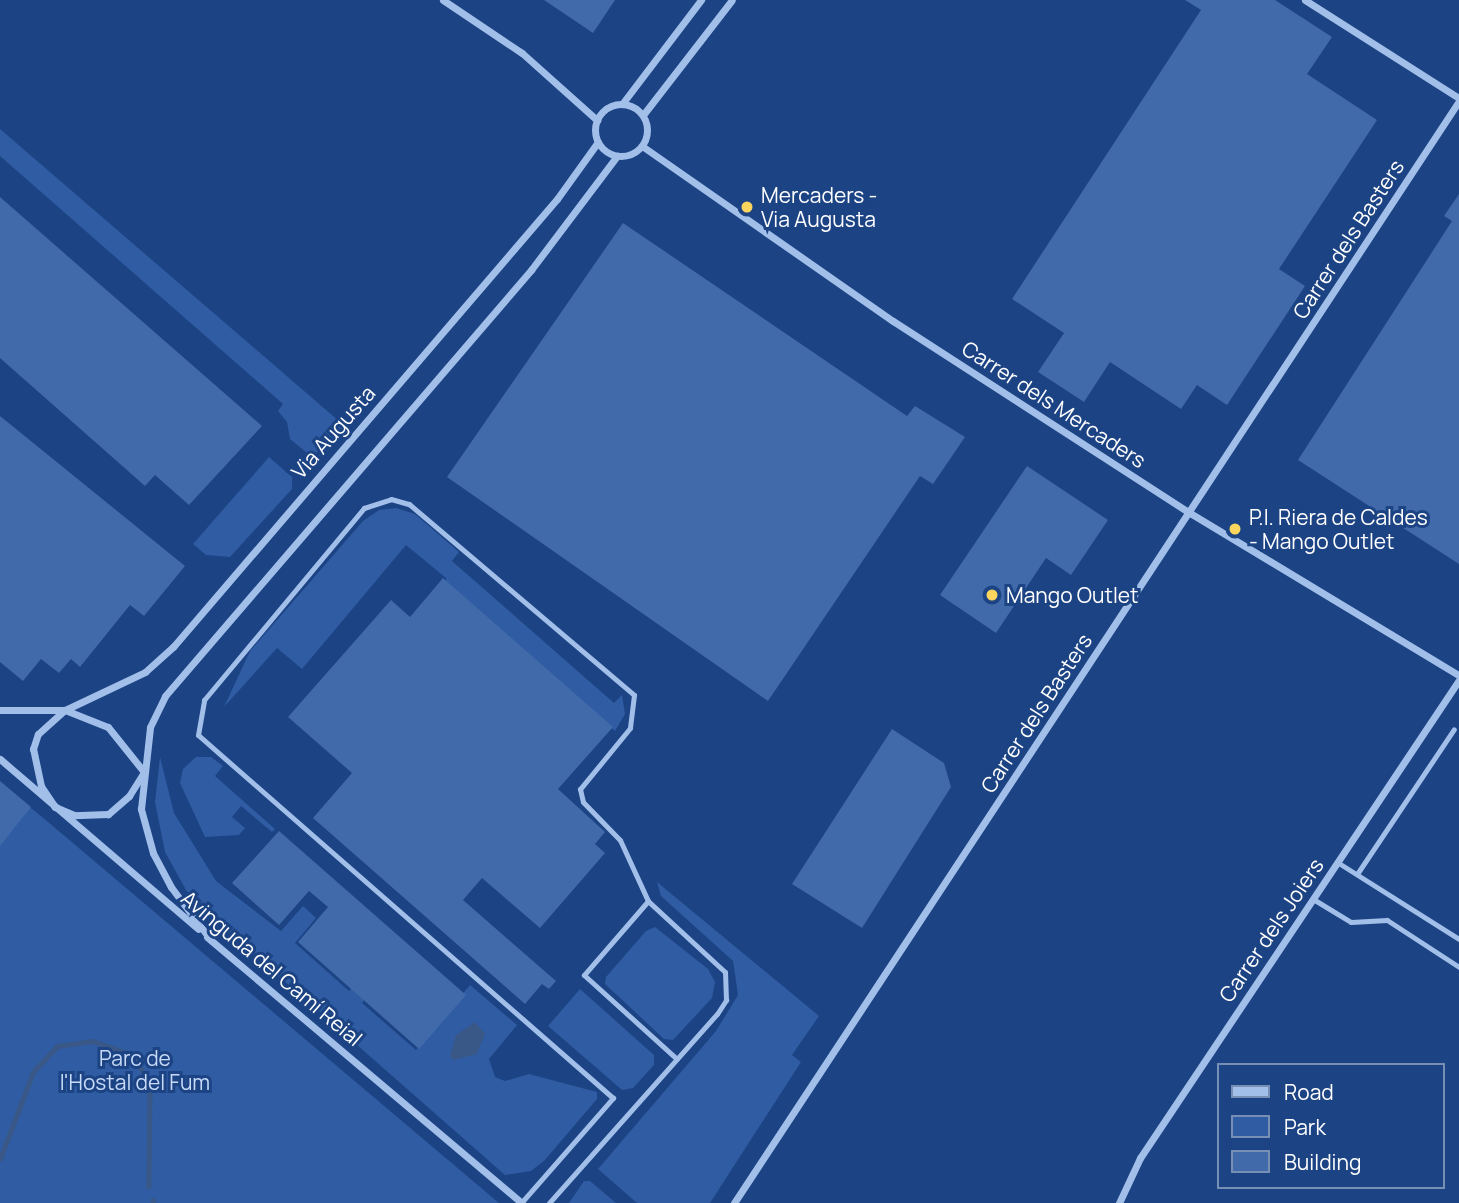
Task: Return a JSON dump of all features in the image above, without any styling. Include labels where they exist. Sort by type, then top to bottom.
[{"type":"street","points":[[443,0],[522,53],[597,120]]},
{"type":"street","points":[[622,104],[643,116],[647,132],[642,146],[617,156],[598,142],[597,120],[603,112],[622,104],[701,0]]},
{"type":"street","points":[[643,116],[732,0]]},
{"type":"street","points":[[1305,0],[1459,100]]},
{"type":"street","name":"Carrer dels Basters","points":[[734,1203],[1459,100]]},
{"type":"street","name":"Via Augusta","points":[[55,807],[41,786],[33,749],[38,734],[65,710],[145,672],[173,647],[557,199],[598,142]]},
{"type":"street","name":"Carrer dels Mercaders","points":[[642,146],[892,321],[1190,513],[1459,678]]},
{"type":"street","name":"Via Augusta","points":[[210,939],[171,887],[153,853],[142,809],[150,727],[165,696],[531,270],[617,156]]},
{"type":"street","name":"Carrer dels Joiers","points":[[1118,1203],[1140,1158],[1459,678]]},
{"type":"street","name":"Via Augusta","points":[[0,710],[65,710],[108,727],[145,772]]},
{"type":"street","name":"Avinguda del Camí Reial","points":[[0,759],[522,1203]]},
{"type":"street","points":[[55,807],[74,815],[108,814],[129,796],[145,772]]},
{"type":"lane","points":[[522,1203],[613,1098],[198,735],[204,700],[364,508],[391,499],[409,503],[634,695],[631,728],[580,789],[583,802],[620,840],[648,901],[725,972],[728,986],[726,1000],[717,1014],[549,1203]]},
{"type":"lane","points":[[1357,874],[1454,729]]},
{"type":"lane","points":[[1338,862],[1459,939]]},
{"type":"lane","points":[[1313,898],[1351,922],[1387,920],[1459,967]]},
{"type":"lane","points":[[648,901],[584,975],[677,1059]]},
{"type":"green space","points":[[0,129],[347,428],[317,461],[290,439],[287,422],[278,411],[283,404],[0,156]]},
{"type":"green space","points":[[269,457],[292,477],[292,489],[230,557],[206,555],[193,544]]},
{"type":"green space","points":[[396,508],[415,514],[459,552],[452,561],[614,703],[622,695],[625,714],[615,731],[446,586],[446,578],[406,545],[302,669],[277,648],[224,707],[250,651],[363,521],[379,510]]},
{"type":"green space","points":[[160,757],[174,813],[216,881],[281,931],[303,906],[316,918],[295,943],[349,991],[370,966],[384,977],[362,1003],[416,1050],[470,985],[517,1025],[489,1059],[495,1077],[505,1081],[529,1074],[597,1092],[597,1099],[544,1161],[531,1171],[505,1175],[208,914],[186,890],[165,852],[155,802]]},
{"type":"green space","points":[[196,757],[211,757],[223,766],[215,776],[275,829],[272,832],[241,806],[232,817],[245,828],[239,835],[205,837],[180,783],[183,769]]},
{"type":"green space","name":"Parc de l'Hostal del Fum","points":[[0,784],[41,816],[499,1203],[0,1203]]},
{"type":"green space","points":[[657,882],[819,1016],[792,1055],[801,1062],[710,1203],[637,1203],[598,1169],[716,1031],[738,995],[733,961],[661,896]]},
{"type":"green space","points":[[655,927],[708,969],[715,982],[712,998],[673,1040],[664,1039],[605,984],[606,977],[646,931]]},
{"type":"green space","points":[[580,989],[654,1055],[654,1065],[633,1088],[622,1090],[548,1026]]},
{"type":"green space","points":[[584,1181],[590,1181],[616,1203],[569,1203]]},
{"type":"shaded area","points":[[475,1022],[485,1034],[477,1054],[453,1060],[450,1056],[456,1035]]},
{"type":"building","points":[[544,0],[615,0],[593,33]]},
{"type":"building","points":[[1185,0],[1275,0],[1332,37],[1307,74],[1377,120],[1279,269],[1305,286],[1227,405],[1197,385],[1181,409],[1110,362],[1084,402],[1038,372],[1064,333],[1012,299],[1201,10]]},
{"type":"building","points":[[1459,194],[1459,564],[1298,460],[1452,221],[1444,216]]},
{"type":"building","points":[[0,197],[262,426],[189,505],[155,475],[145,486],[0,358]]},
{"type":"building","points":[[623,223],[907,416],[915,406],[965,437],[933,484],[920,476],[768,701],[447,477]]},
{"type":"building","points":[[0,416],[185,566],[144,616],[130,605],[80,667],[71,659],[59,673],[41,659],[23,681],[0,662]]},
{"type":"building","points":[[1027,466],[1108,520],[1071,575],[1046,558],[996,633],[940,595]]},
{"type":"building","points":[[443,578],[613,727],[558,789],[605,832],[595,844],[605,853],[540,928],[482,878],[463,900],[556,981],[549,989],[542,984],[525,1004],[313,818],[352,773],[288,717],[391,600],[410,617]]},
{"type":"building","points":[[892,729],[944,763],[951,787],[862,928],[792,884]]},
{"type":"building","points":[[0,781],[31,807],[0,846]]},
{"type":"building","points":[[279,831],[466,995],[419,1049],[298,942],[328,907],[309,891],[279,925],[232,883]]},
{"type":"waterway","points":[[0,1159],[33,1072],[57,1046],[93,1041],[133,1055],[150,1083],[149,1186]]},
{"type":"place","name":"Mercaders - Via Augusta","points":[[747,207]]},
{"type":"place","name":"P.I. Riera de Caldes - Mango Outlet","points":[[1235,529]]},
{"type":"place","name":"Mango Outlet","points":[[992,595]]}]
